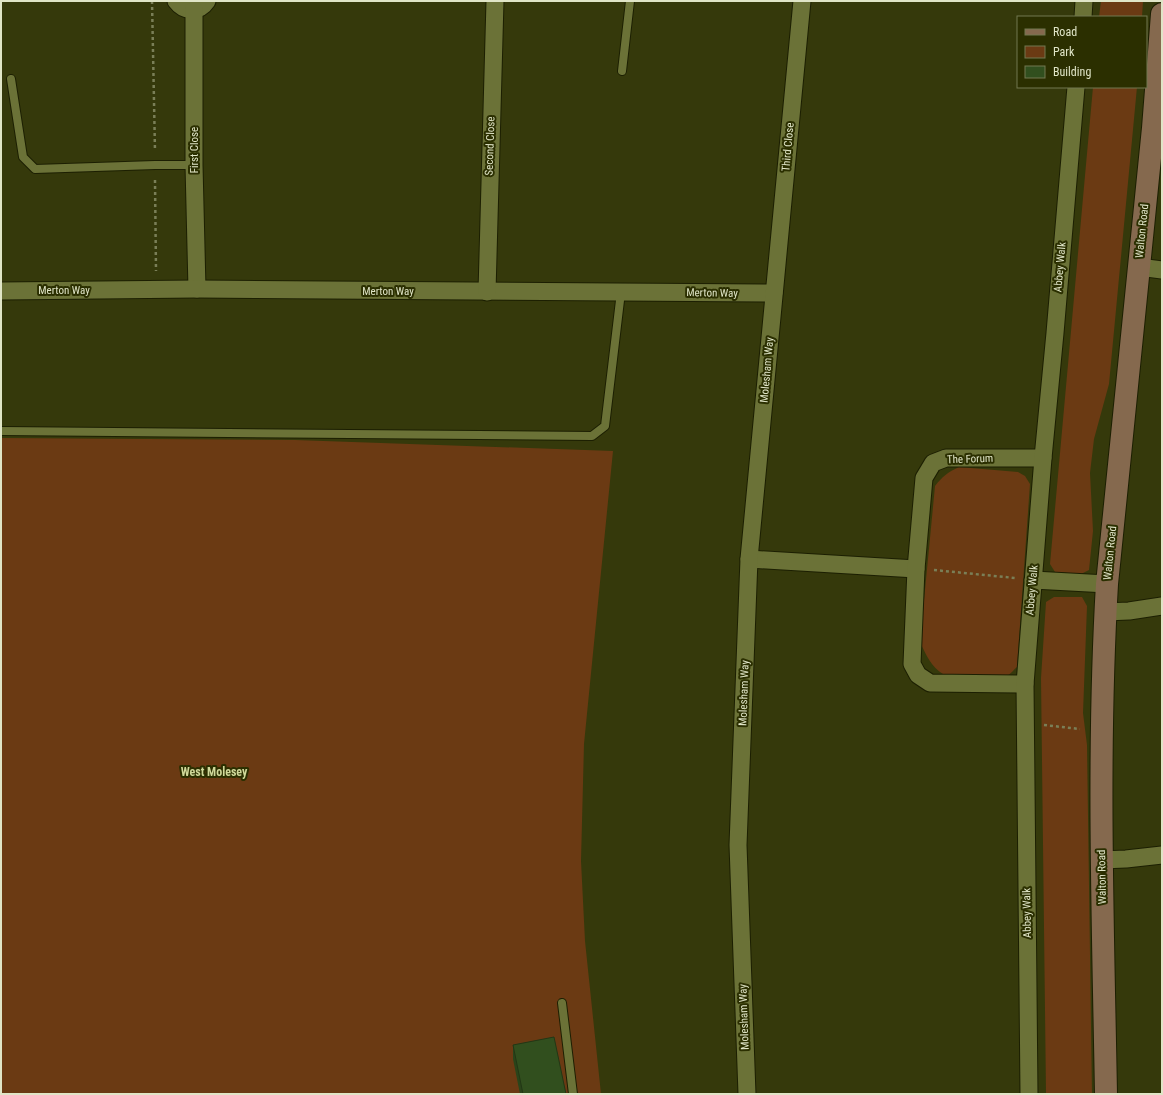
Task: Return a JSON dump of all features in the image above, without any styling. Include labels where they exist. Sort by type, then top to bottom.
[{"type":"main road","name":"Walton Road","points":[[1106,1094],[1101,730],[1106,584],[1153,128],[1162,14]]},
{"type":"street","points":[[176,1],[181,7],[187,10],[201,6]]},
{"type":"street","name":"Second Close","points":[[486,292],[495,1]]},
{"type":"street","name":"Third Close","points":[[774,293],[802,1]]},
{"type":"street","points":[[1083,16],[1084,1]]},
{"type":"street","name":"First Close","points":[[197,289],[194,165],[201,6]]},
{"type":"street","name":"Abbey Walk","points":[[1029,1094],[1025,684],[1043,458],[1076,88]]},
{"type":"street","points":[[1139,267],[1162,270]]},
{"type":"street","name":"Merton Way","points":[[1,290],[197,289],[774,293]]},
{"type":"street","name":"Molesham Way","points":[[747,1094],[738,845],[750,559],[774,293]]},
{"type":"street","name":"The Forum","points":[[1025,684],[930,683],[918,676],[912,664],[916,568],[924,478],[934,463],[946,458],[1043,458]]},
{"type":"street","points":[[750,559],[916,568]]},
{"type":"street","points":[[1033,580],[1106,584]]},
{"type":"street","points":[[1105,612],[1129,611],[1162,606]]},
{"type":"street","points":[[1102,860],[1162,855]]},
{"type":"lane","points":[[622,71],[630,1]]},
{"type":"lane","points":[[12,79],[23,158],[35,169],[194,165]]},
{"type":"lane","points":[[1,431],[592,436],[605,426],[620,292]]},
{"type":"lane","points":[[562,1003],[573,1094]]},
{"type":"path","points":[[152,1],[156,290]]},
{"type":"path","points":[[916,568],[1033,580]]},
{"type":"path","points":[[1025,723],[1086,730]]},
{"type":"green space","points":[[1101,1],[1143,1],[1142,16],[1099,16]]},
{"type":"green space","points":[[1093,88],[1137,88],[1109,384],[1094,439],[1090,473],[1093,531],[1089,570],[1081,574],[1055,572],[1050,564]]},
{"type":"green space","points":[[1,438],[295,440],[613,451],[584,744],[581,861],[585,941],[601,1094],[1,1094]]},
{"type":"green space","points":[[959,467],[1018,472],[1025,476],[1030,484],[1017,667],[1008,675],[975,676],[943,674],[932,664],[920,642],[935,486],[946,475]]},
{"type":"green space","points":[[1054,597],[1082,597],[1087,606],[1083,713],[1087,745],[1092,1094],[1046,1094],[1041,678],[1046,602]]},
{"type":"building","points":[[554,1037],[566,1094],[523,1094],[513,1045]]},
{"type":"district","name":"West Molesey","points":[[214,772]]}]
